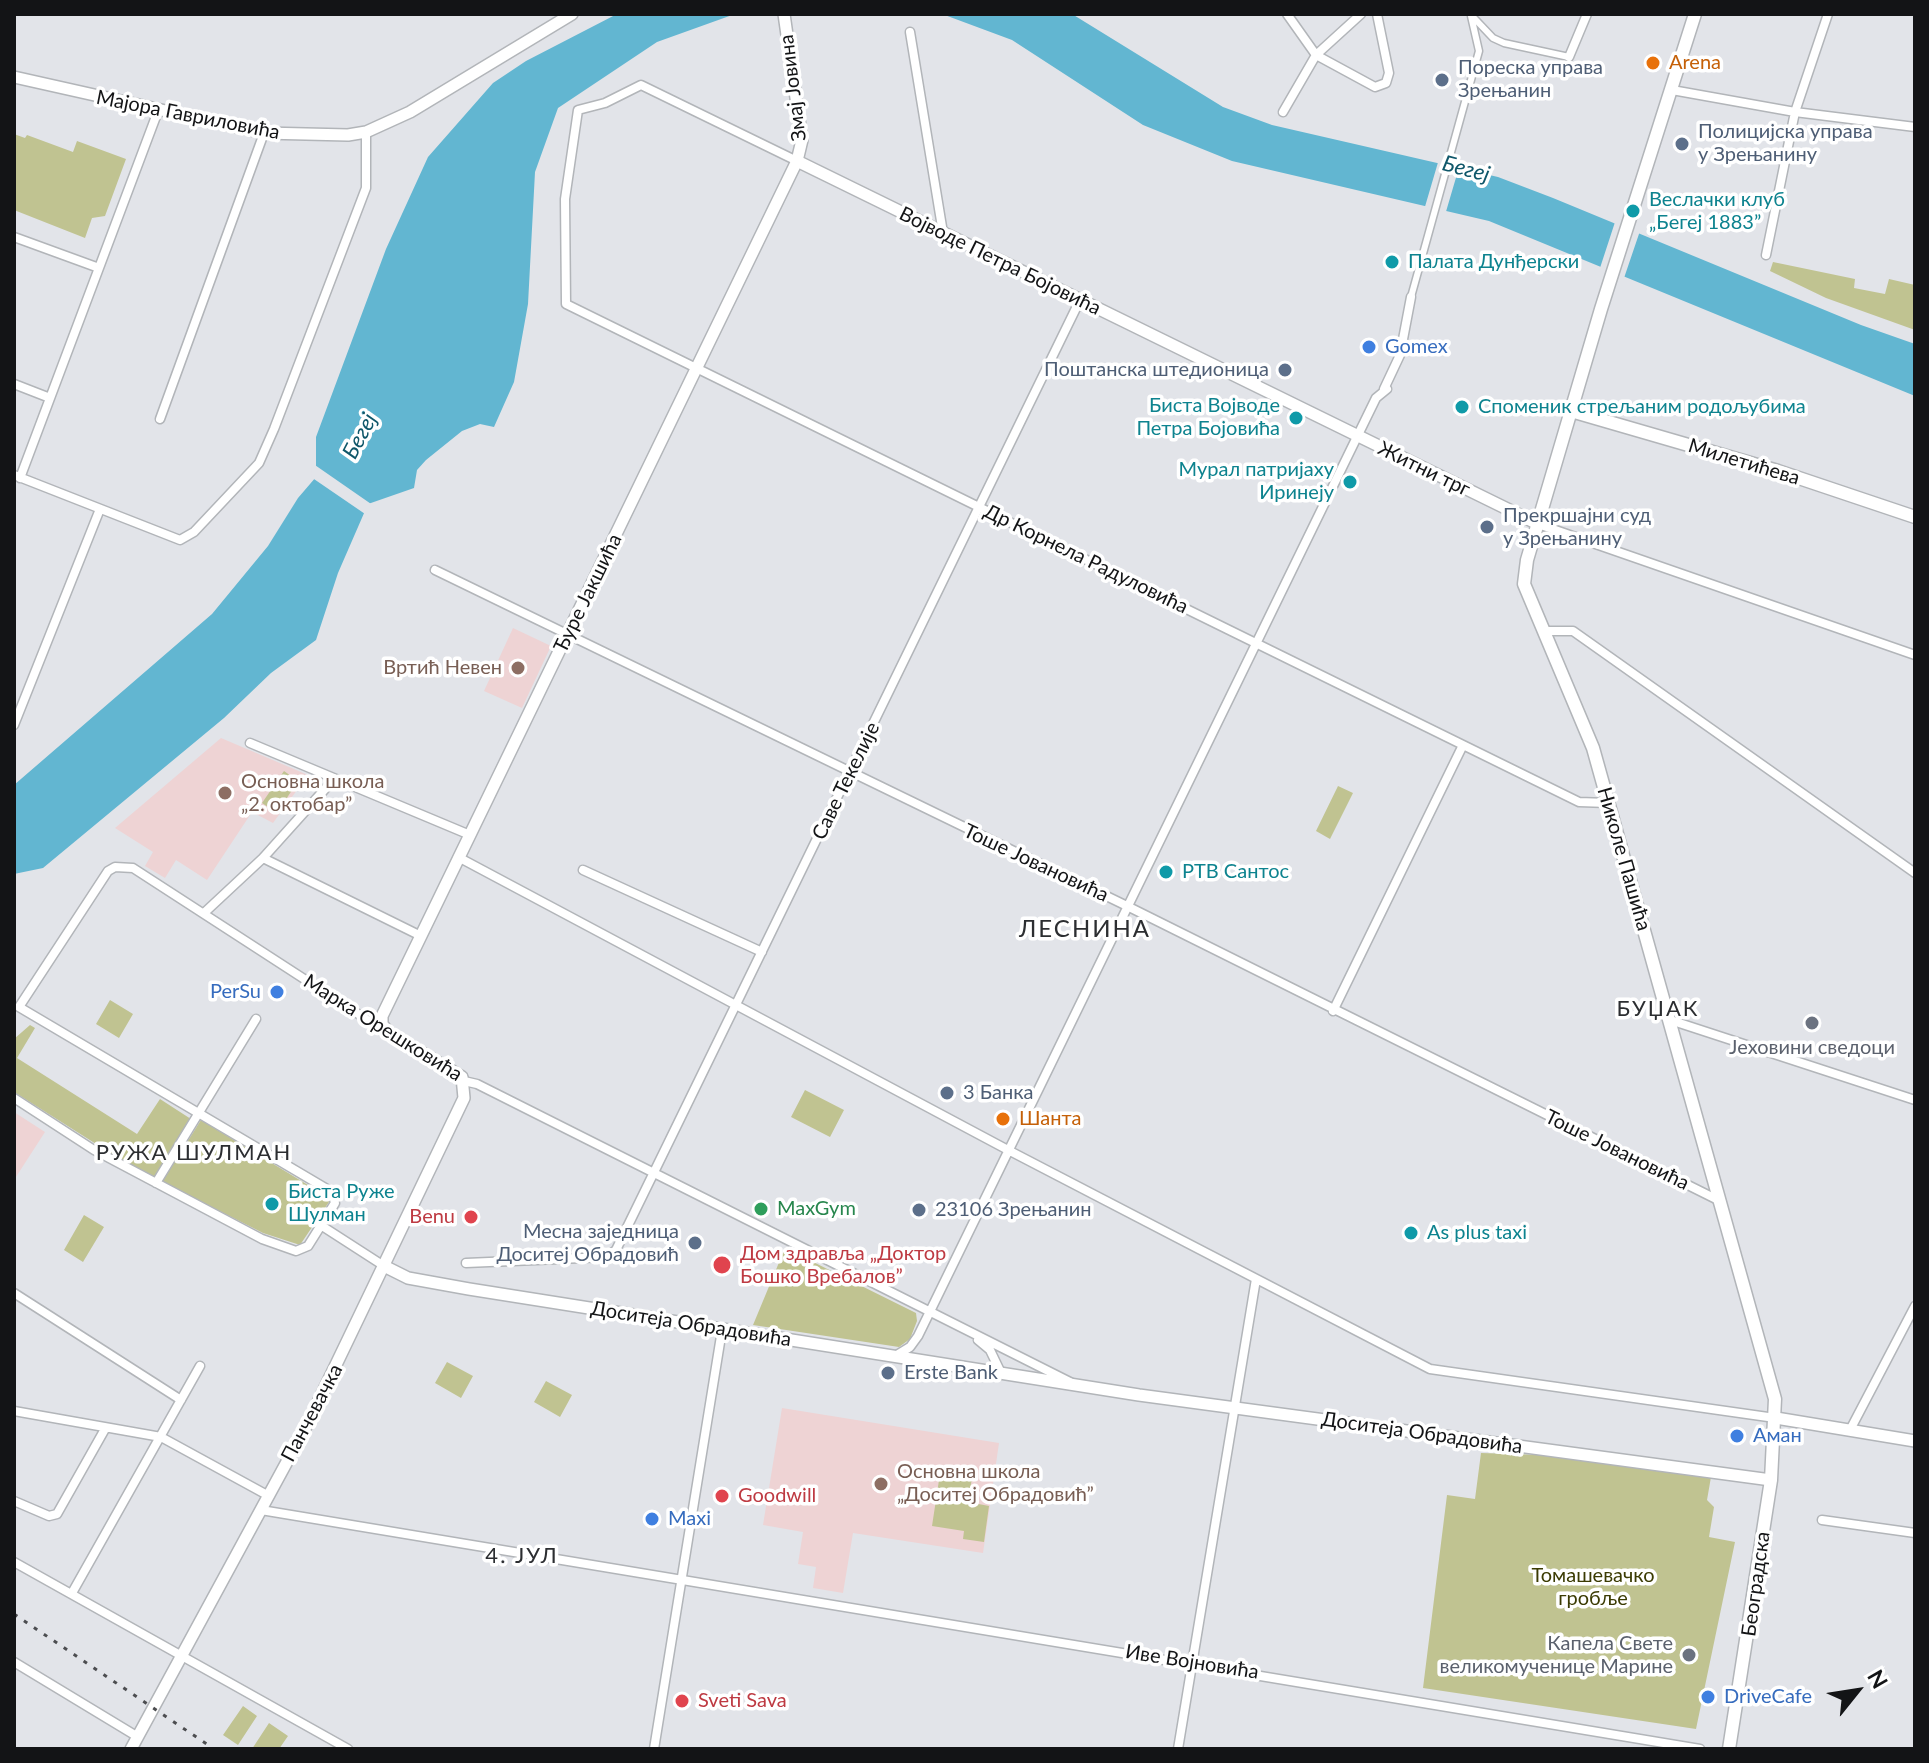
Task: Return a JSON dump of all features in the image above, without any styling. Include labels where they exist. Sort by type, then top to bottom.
[{"type":"main road","name":"Николе Пашића","points":[[1695,14],[1601,309],[1538,524],[1524,584],[1579,711],[1608,803],[1770,1375],[1776,1418]]},
{"type":"main road","name":"Милетићева","points":[[1571,411],[1778,471],[1915,517]]},
{"type":"main road","name":"Београдска","points":[[1729,1749],[1771,1480],[1776,1418]]},
{"type":"street","name":"Мајора Гавриловића","points":[[14,77],[264,133],[366,132],[410,112],[572,14]]},
{"type":"street","name":"Змај Јовина","points":[[784,14],[802,140],[797,161]]},
{"type":"street","points":[[1287,14],[1316,55],[1375,87],[1386,83],[1389,73],[1377,14]]},
{"type":"street","points":[[1283,112],[1316,55],[1361,14]]},
{"type":"street","points":[[1569,57],[1587,14]]},
{"type":"street","points":[[1766,255],[1795,112],[1828,14]]},
{"type":"street","name":"Житни трг","points":[[1538,524],[1359,437],[1376,398],[1386,389],[1400,355],[1411,297],[1479,51],[1471,16],[1493,38],[1504,43],[1569,57]]},
{"type":"street","points":[[910,32],[943,233]]},
{"type":"street","name":"Војводе Петра Бојовића","points":[[566,304],[565,199],[578,110],[605,103],[641,85],[1359,437]]},
{"type":"street","points":[[1672,90],[1795,112],[1915,127]]},
{"type":"street","points":[[158,111],[17,477],[180,540],[194,532],[262,458],[366,188],[366,132]]},
{"type":"street","points":[[160,419],[264,133]]},
{"type":"street","name":"Ђуре Јакшића","points":[[382,1024],[382,1016],[458,857],[797,161]]},
{"type":"street","points":[[14,237],[99,268]]},
{"type":"street","name":"Саве Текелије","points":[[466,1263],[606,1257],[616,1250],[1080,300]]},
{"type":"street","name":"Др Корнела Радуловића","points":[[566,304],[1579,802],[1608,803]]},
{"type":"street","points":[[14,384],[50,398]]},
{"type":"street","points":[[897,1355],[915,1342],[1359,437]]},
{"type":"street","points":[[14,725],[100,509]]},
{"type":"street","points":[[1538,524],[1915,655]]},
{"type":"street","name":"Тоше Јовановића","points":[[435,570],[849,774],[1127,906],[1333,1011],[1721,1201]]},
{"type":"street","points":[[1543,631],[1573,631],[1915,873]]},
{"type":"street","points":[[250,743],[470,835]]},
{"type":"street","points":[[1333,1011],[1463,745]]},
{"type":"street","points":[[204,913],[263,858],[334,779]]},
{"type":"street","points":[[458,857],[1008,1150],[1430,1369],[1915,1441]]},
{"type":"street","points":[[263,858],[421,936]]},
{"type":"street","name":"Марка Орешковића","points":[[16,1009],[108,871],[123,866],[133,868],[369,1021],[382,1024],[388,1032],[453,1070],[464,1081],[477,1084],[929,1314]]},
{"type":"street","points":[[583,870],[762,952]]},
{"type":"street","points":[[14,1098],[94,1150],[262,1239],[296,1251],[308,1246],[335,1203],[332,1192],[16,1009]]},
{"type":"street","points":[[156,1183],[201,1114],[256,1019]]},
{"type":"street","points":[[1670,1020],[1915,1100]]},
{"type":"street","name":"Панчевачка","points":[[131,1749],[269,1496],[384,1266],[464,1098],[464,1081]]},
{"type":"street","points":[[322,1226],[384,1266]]},
{"type":"street","name":"Доситеја Обрадовића","points":[[384,1266],[423,1281],[1074,1385],[1771,1480]]},
{"type":"street","points":[[1178,1749],[1256,1279]]},
{"type":"street","points":[[14,1293],[181,1400]]},
{"type":"street","points":[[1850,1430],[1915,1306]]},
{"type":"street","name":"Доситеја Обрадовића","points":[[929,1314],[1042,1366],[1074,1385]]},
{"type":"street","points":[[654,1749],[722,1330]]},
{"type":"street","points":[[972,1334],[990,1350],[1001,1373]]},
{"type":"street","points":[[72,1593],[200,1366]]},
{"type":"street","points":[[14,1411],[161,1437],[269,1496]]},
{"type":"street","points":[[14,1501],[49,1516],[57,1514],[105,1429]]},
{"type":"street","name":"Иве Војновића","points":[[261,1510],[1193,1662],[1700,1749]]},
{"type":"street","points":[[1822,1520],[1915,1533]]},
{"type":"street","points":[[14,1562],[182,1653],[348,1749]]},
{"type":"street","points":[[14,1662],[138,1737]]},
{"type":"shaded area","name":"Вртић Невен","points":[[513,628],[551,646],[522,708],[484,691]]},
{"type":"shaded area","name":"Основна школа „2. октобар”","points":[[221,738],[308,775],[273,823],[252,812],[207,880],[176,860],[165,878],[145,866],[153,852],[115,828]]},
{"type":"shaded area","points":[[14,1112],[45,1132],[14,1180]]},
{"type":"shaded area","name":"Основна школа „Доситеј Обрадовић”","points":[[782,1408],[999,1443],[983,1553],[853,1533],[843,1593],[813,1588],[816,1567],[798,1564],[803,1532],[763,1525]]},
{"type":"green space","points":[[14,134],[25,138],[27,135],[73,152],[77,141],[126,159],[105,216],[92,218],[85,238],[14,210]]},
{"type":"green space","points":[[1773,262],[1855,279],[1854,288],[1885,294],[1889,279],[1915,285],[1915,330],[1826,298],[1770,271]]},
{"type":"green space","points":[[284,771],[298,781],[277,813],[262,803]]},
{"type":"green space","points":[[1338,786],[1353,793],[1330,839],[1316,831]]},
{"type":"green space","points":[[110,1000],[133,1014],[119,1038],[96,1024]]},
{"type":"green space","points":[[30,1025],[35,1028],[17,1058],[137,1134],[160,1099],[194,1121],[156,1182],[14,1092],[14,1039]]},
{"type":"green space","points":[[805,1090],[844,1110],[830,1137],[791,1117]]},
{"type":"green space","points":[[201,1120],[331,1199],[300,1245],[263,1233],[162,1182]]},
{"type":"green space","points":[[84,1215],[104,1227],[83,1262],[64,1250]]},
{"type":"green space","points":[[785,1248],[916,1313],[917,1321],[910,1339],[899,1347],[753,1325]]},
{"type":"green space","points":[[447,1362],[473,1376],[461,1398],[435,1383]]},
{"type":"green space","points":[[546,1381],[572,1395],[560,1417],[534,1402]]},
{"type":"green space","name":"Томашевачко гробље","points":[[1481,1453],[1543,1455],[1711,1477],[1707,1500],[1714,1507],[1709,1537],[1735,1542],[1696,1729],[1423,1688],[1447,1495],[1475,1499]]},
{"type":"green space","points":[[941,1467],[973,1472],[968,1502],[989,1506],[984,1542],[963,1539],[964,1531],[932,1526]]},
{"type":"green space","points":[[243,1706],[257,1716],[238,1745],[223,1735]]},
{"type":"green space","points":[[269,1723],[288,1736],[279,1749],[252,1749]]},
{"type":"water","name":"Бегеј","points":[[617,14],[735,14],[657,42],[558,108],[535,172],[528,304],[514,382],[494,427],[480,424],[462,431],[417,470],[414,488],[368,504],[338,573],[316,640],[271,673],[224,718],[43,868],[14,874],[14,785],[212,614],[268,546],[298,498],[316,477],[316,437],[386,249],[428,157],[493,83],[526,61]]},
{"type":"water","points":[[942,14],[1072,14],[1223,107],[1272,125],[1498,177],[1553,198],[1861,325],[1915,344],[1915,396],[1489,221],[1232,161],[1143,125],[1012,40]]},
{"type":"pier","points":[[1439,159],[1460,164],[1445,215],[1424,210]]},
{"type":"pier","points":[[1616,219],[1641,228],[1623,281],[1599,271]]},
{"type":"pier","points":[[312,463],[374,506],[368,516],[311,477]]},
{"type":"railway","points":[[14,1614],[214,1749]]},
{"type":"place","name":"Arena","points":[[1653,63]]},
{"type":"place","name":"Пореска управа Зрењанин","points":[[1442,80]]},
{"type":"place","name":"Полицијска управа у Зрењанину","points":[[1682,144]]},
{"type":"place","name":"Веслачки клуб „Бегеј 1883”","points":[[1633,211]]},
{"type":"place","name":"Палата Дунђерски","points":[[1392,262]]},
{"type":"place","name":"Gomex","points":[[1369,347]]},
{"type":"place","name":"Поштанска штедионица","points":[[1285,370]]},
{"type":"place","name":"Споменик стрељаним родољубима","points":[[1462,407]]},
{"type":"place","name":"Биста Војводе Петра Бојовића","points":[[1296,418]]},
{"type":"place","name":"Мурал патријаху Иринеју","points":[[1350,482]]},
{"type":"place","name":"Прекршајни суд у Зрењанину","points":[[1487,527]]},
{"type":"place","name":"Вртић Невен","points":[[518,668]]},
{"type":"place","name":"Основна школа „2. октобар”","points":[[225,793]]},
{"type":"place","name":"РТВ Сантос","points":[[1166,872]]},
{"type":"place","name":"PerSu","points":[[277,992]]},
{"type":"place","name":"Јеховини сведоци","points":[[1812,1023]]},
{"type":"place","name":"3 Банка","points":[[947,1093]]},
{"type":"place","name":"Шанта","points":[[1003,1119]]},
{"type":"place","name":"Биста Руже Шулман","points":[[272,1204]]},
{"type":"place","name":"MaxGym","points":[[761,1209]]},
{"type":"place","name":"23106 Зрењанин","points":[[919,1210]]},
{"type":"place","name":"Benu","points":[[471,1217]]},
{"type":"place","name":"As plus taxi","points":[[1411,1233]]},
{"type":"place","name":"Месна заједница Доситеј Обрадовић","points":[[695,1243]]},
{"type":"place","name":"Дом здравља „Доктор Бошко Вребалов”","points":[[722,1265]]},
{"type":"place","name":"Erste Bank","points":[[888,1373]]},
{"type":"place","name":"Аман","points":[[1737,1436]]},
{"type":"place","name":"Основна школа „Доситеј Обрадовић”","points":[[881,1484]]},
{"type":"place","name":"Goodwill","points":[[722,1496]]},
{"type":"place","name":"Maxi","points":[[652,1519]]},
{"type":"place","name":"Капела Свете великомученице Марине","points":[[1689,1655]]},
{"type":"place","name":"DriveCafe","points":[[1708,1697]]},
{"type":"place","name":"Sveti Sava","points":[[682,1701]]},
{"type":"district","name":"ЛЕСНИНА","points":[[1085,929]]},
{"type":"district","name":"БУЏАК","points":[[1658,1009]]},
{"type":"district","name":"РУЖА ШУЛМАН","points":[[194,1153]]},
{"type":"district","name":"4. ЈУЛ","points":[[522,1556]]}]
